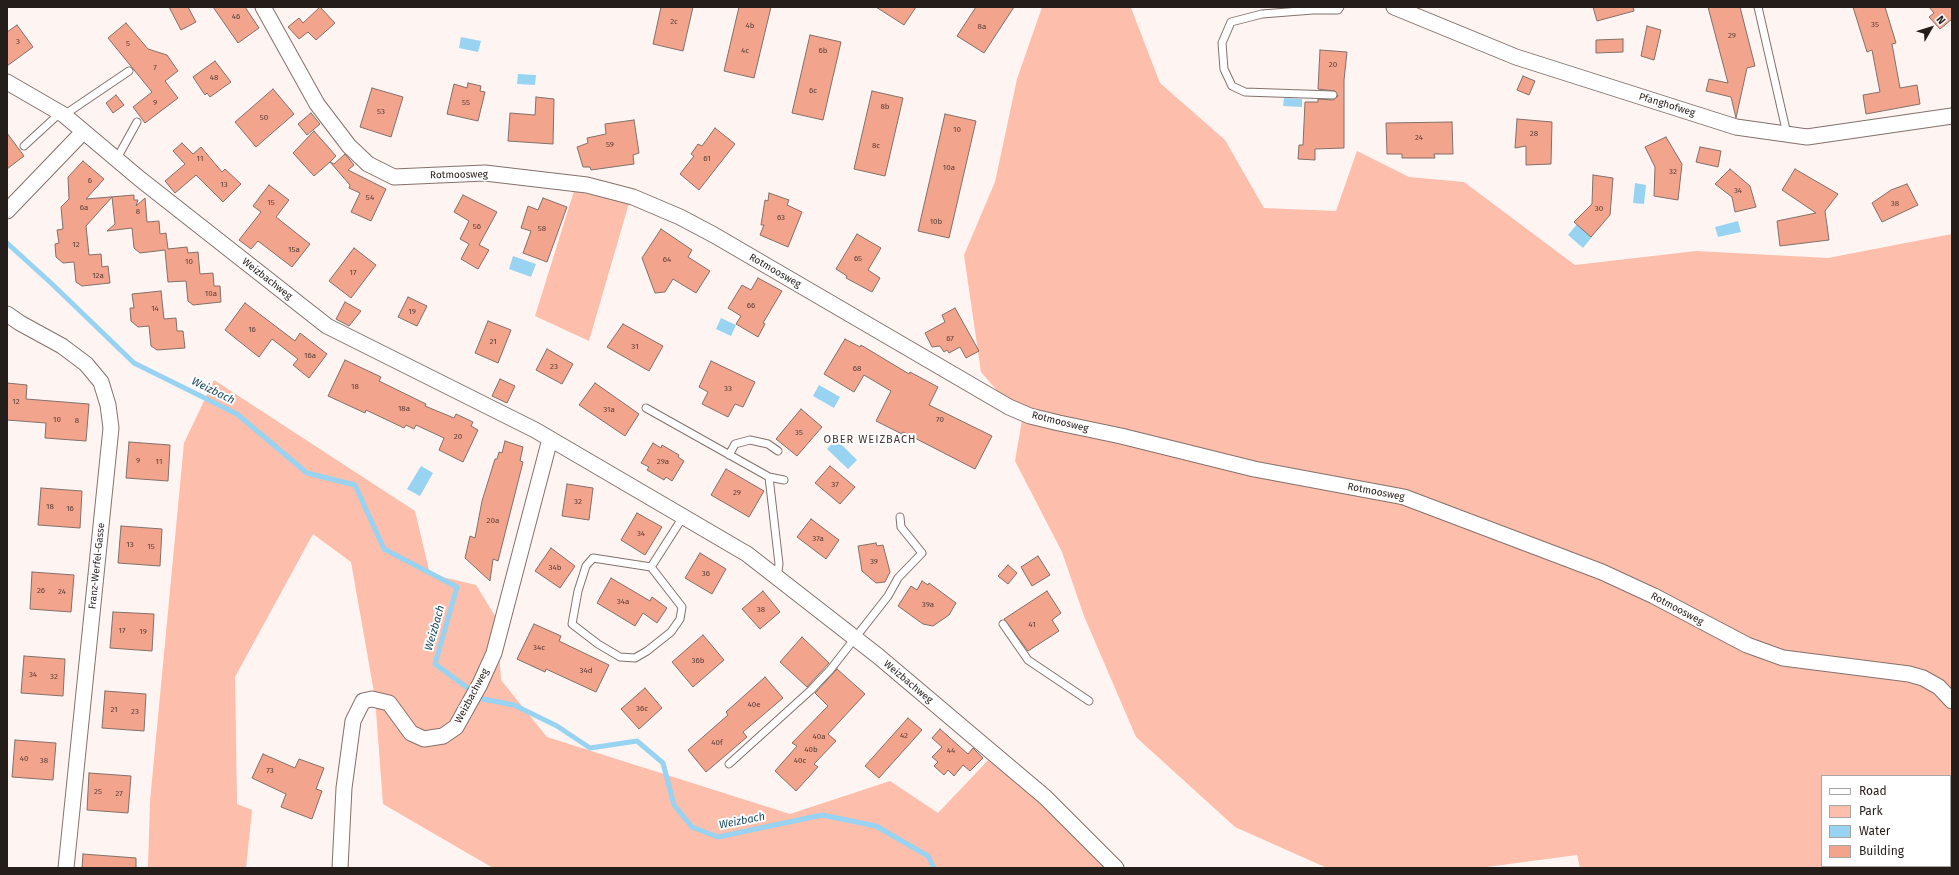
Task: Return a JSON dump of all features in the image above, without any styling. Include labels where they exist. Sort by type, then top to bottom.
[{"type":"street","name":"Rotmoosweg","points":[[263,7],[317,104],[349,146],[368,164],[394,177],[486,173],[587,185],[633,197],[680,217],[1009,407],[1030,416],[1121,436],[1254,469],[1404,497],[1602,572],[1654,596],[1747,645],[1783,658],[1908,674],[1923,678],[1939,687],[1952,701]]},
{"type":"street","name":"Pfanghofweg","points":[[1394,7],[1523,59],[1736,127],[1807,137],[1952,116]]},
{"type":"street","name":"Weizbachweg","points":[[7,82],[62,114],[116,160],[327,326],[550,439],[747,554],[855,639],[1045,797],[1116,868]]},
{"type":"street","points":[[8,209],[83,132]]},
{"type":"street","name":"Franz-Werfel-Gasse","points":[[7,314],[20,323],[62,346],[86,364],[101,382],[108,405],[111,428],[66,868]]},
{"type":"street","name":"Weizbachweg","points":[[340,868],[344,788],[353,721],[363,702],[372,699],[389,703],[411,733],[424,739],[443,736],[456,727],[480,684],[494,653],[550,439]]},
{"type":"lane","points":[[1333,95],[1245,92],[1232,86],[1224,69],[1222,43],[1231,22],[1262,14],[1313,10],[1338,10],[1340,7]]},
{"type":"lane","points":[[1758,7],[1787,134]]},
{"type":"lane","points":[[24,146],[62,114],[130,71]]},
{"type":"lane","points":[[116,160],[137,122]]},
{"type":"lane","points":[[646,408],[769,476],[784,480]]},
{"type":"lane","points":[[729,455],[735,444],[750,440],[768,444],[778,450]]},
{"type":"lane","points":[[769,476],[779,564],[777,578]]},
{"type":"lane","points":[[651,567],[683,517]]},
{"type":"lane","points":[[729,764],[811,690],[855,639],[888,596],[898,578],[922,553],[901,527],[900,517]]},
{"type":"lane","points":[[593,558],[651,567],[682,606],[680,619],[671,632],[647,651],[635,658],[620,657],[598,644],[572,624],[578,591],[586,566],[593,558]]},
{"type":"lane","points":[[1003,624],[1028,660],[1089,702]]},
{"type":"green space","points":[[1042,7],[1131,8],[1160,83],[1225,140],[1264,208],[1336,211],[1357,151],[1409,177],[1464,182],[1575,265],[1696,251],[1828,258],[1952,234],[1952,868],[1580,868],[1577,855],[1479,868],[1327,868],[1235,827],[1136,737],[1084,616],[1062,552],[1015,461],[1022,420],[981,372],[964,255],[995,182],[1017,79]]},
{"type":"green space","points":[[574,191],[629,203],[589,341],[535,316]]},
{"type":"green space","points":[[214,380],[415,511],[430,574],[476,585],[497,619],[501,680],[547,737],[790,814],[890,781],[938,813],[994,754],[1116,868],[493,868],[383,804],[375,698],[351,562],[313,534],[235,677],[237,804],[252,810],[246,868],[148,868],[150,801],[184,443]]},
{"type":"water","points":[[461,37],[481,41],[478,52],[459,48]]},
{"type":"water","points":[[518,74],[536,75],[535,85],[517,84]]},
{"type":"water","points":[[1284,98],[1302,99],[1302,107],[1283,106]]},
{"type":"water","points":[[1635,183],[1646,185],[1644,204],[1633,203]]},
{"type":"water","points":[[1738,221],[1741,232],[1718,237],[1715,227]]},
{"type":"water","points":[[1577,224],[1592,237],[1583,248],[1568,235]]},
{"type":"water","points":[[513,256],[536,264],[531,277],[509,269]]},
{"type":"water","points":[[721,318],[736,325],[731,336],[716,329]]},
{"type":"water","points":[[819,385],[840,397],[834,408],[813,396]]},
{"type":"water","points":[[836,439],[857,460],[848,469],[827,449]]},
{"type":"water","points":[[421,466],[433,473],[420,496],[407,489]]},
{"type":"building","points":[[169,7],[188,7],[196,22],[181,30]]},
{"type":"building","points":[[213,7],[245,7],[259,28],[238,43]]},
{"type":"building","points":[[320,7],[335,23],[316,40],[308,32],[299,39],[288,27],[299,18],[303,23]]},
{"type":"building","points":[[661,7],[693,7],[683,51],[653,44]]},
{"type":"building","points":[[739,7],[771,7],[754,78],[724,71]]},
{"type":"building","points":[[876,7],[916,7],[904,25]]},
{"type":"building","points":[[976,7],[1014,7],[984,53],[957,36]]},
{"type":"building","points":[[1593,7],[1633,7],[1634,11],[1597,21]]},
{"type":"building","points":[[1708,7],[1740,7],[1755,66],[1747,68],[1736,118],[1731,97],[1706,91],[1709,79],[1728,83]]},
{"type":"building","points":[[1853,7],[1885,7],[1896,43],[1892,44],[1900,88],[1917,85],[1920,104],[1866,114],[1863,95],[1880,92],[1872,50],[1867,52]]},
{"type":"building","points":[[1929,7],[1952,7],[1952,19],[1940,29],[1929,17],[1934,13]]},
{"type":"building","points":[[126,23],[148,49],[167,55],[178,71],[165,81],[178,98],[145,123],[133,107],[152,92],[108,38]]},
{"type":"building","points":[[17,25],[33,47],[7,66],[7,32]]},
{"type":"building","points":[[1647,26],[1661,30],[1654,60],[1641,56]]},
{"type":"building","points":[[810,35],[841,42],[823,120],[792,113]]},
{"type":"building","points":[[1623,39],[1623,52],[1596,53],[1596,40]]},
{"type":"building","points":[[1320,50],[1347,52],[1344,80],[1344,148],[1315,149],[1315,160],[1298,159],[1299,145],[1303,145],[1305,102],[1318,102],[1318,99],[1333,100],[1338,96],[1335,91],[1318,89]]},
{"type":"building","points":[[215,61],[231,82],[210,97],[207,93],[205,95],[193,77]]},
{"type":"building","points":[[1523,76],[1535,81],[1529,95],[1517,90]]},
{"type":"building","points":[[468,83],[481,86],[480,91],[485,92],[478,121],[447,114],[454,84],[467,88]]},
{"type":"building","points":[[372,88],[403,97],[391,137],[360,127]]},
{"type":"building","points":[[273,89],[294,114],[256,147],[235,122]]},
{"type":"building","points":[[872,91],[903,98],[885,176],[854,169]]},
{"type":"building","points":[[116,95],[124,105],[113,113],[106,103]]},
{"type":"building","points":[[536,97],[554,99],[553,144],[508,141],[510,113],[535,115]]},
{"type":"building","points":[[311,113],[320,124],[307,135],[298,124]]},
{"type":"building","points":[[945,114],[976,121],[949,238],[918,231]]},
{"type":"building","points":[[1517,119],[1552,122],[1551,164],[1526,165],[1526,146],[1515,148]]},
{"type":"building","points":[[634,120],[639,153],[633,155],[634,164],[591,170],[590,167],[583,167],[577,147],[588,143],[587,138],[606,134],[605,124]]},
{"type":"building","points":[[1452,122],[1453,154],[1434,154],[1435,158],[1402,158],[1402,154],[1387,154],[1386,123]]},
{"type":"building","points":[[715,128],[735,144],[699,190],[680,174],[694,156],[691,154],[698,144],[702,146]]},
{"type":"building","points":[[314,131],[336,156],[314,176],[293,153]]},
{"type":"building","points":[[7,133],[24,156],[7,169]]},
{"type":"building","points":[[1666,137],[1682,164],[1678,200],[1654,196],[1655,167],[1645,147]]},
{"type":"building","points":[[182,143],[193,154],[201,147],[222,172],[225,169],[241,184],[223,202],[196,175],[175,193],[165,181],[185,164],[173,151]]},
{"type":"building","points":[[1700,147],[1721,151],[1718,167],[1696,162]]},
{"type":"building","points":[[345,154],[354,165],[348,170],[386,189],[371,221],[351,212],[360,193],[349,188],[350,185],[330,162],[334,164]]},
{"type":"building","points":[[83,161],[104,179],[86,199],[134,195],[134,200],[138,200],[136,206],[145,198],[147,222],[159,221],[160,234],[166,233],[168,249],[187,247],[188,253],[198,252],[200,274],[213,273],[214,286],[220,286],[221,302],[193,305],[188,301],[186,281],[168,282],[165,250],[140,253],[134,248],[132,228],[107,231],[115,224],[112,197],[86,226],[89,255],[101,254],[102,267],[108,266],[110,283],[82,286],[76,282],[74,262],[63,263],[56,257],[55,244],[59,243],[57,230],[63,229],[61,207],[69,199],[68,177]]},
{"type":"building","points":[[1730,169],[1750,186],[1756,207],[1735,212],[1732,197],[1715,184]]},
{"type":"building","points":[[1795,169],[1838,194],[1825,211],[1829,240],[1780,246],[1777,221],[1816,213],[1782,190]]},
{"type":"building","points":[[1593,175],[1613,178],[1610,215],[1591,237],[1574,222],[1592,204]]},
{"type":"building","points":[[1907,184],[1918,205],[1882,222],[1872,203],[1891,190]]},
{"type":"building","points":[[269,185],[289,200],[276,217],[310,244],[292,267],[258,241],[251,249],[239,240],[261,212],[253,206]]},
{"type":"building","points":[[769,193],[789,200],[787,205],[802,212],[788,247],[760,235],[764,225],[761,225],[765,200],[768,201]]},
{"type":"building","points":[[463,195],[497,212],[479,245],[489,250],[478,269],[461,259],[469,244],[460,239],[469,221],[454,212]]},
{"type":"building","points":[[543,198],[567,207],[547,262],[523,253],[531,231],[521,228],[528,206],[538,210]]},
{"type":"building","points":[[661,229],[692,250],[688,257],[710,271],[696,293],[673,279],[665,292],[655,293],[642,258]]},
{"type":"building","points":[[857,234],[881,248],[868,270],[880,278],[872,292],[846,278],[847,276],[836,269]]},
{"type":"building","points":[[354,248],[376,265],[351,298],[329,281]]},
{"type":"building","points":[[758,278],[782,291],[763,323],[765,324],[758,337],[736,324],[741,316],[728,308],[742,285],[751,290]]},
{"type":"building","points":[[161,291],[164,319],[176,318],[177,331],[183,331],[185,348],[157,350],[151,346],[149,326],[138,327],[131,321],[130,308],[134,308],[132,294]]},
{"type":"building","points":[[408,297],[427,306],[417,326],[398,317]]},
{"type":"building","points":[[345,302],[361,311],[349,326],[336,319]]},
{"type":"building","points":[[245,303],[295,341],[300,333],[327,354],[309,378],[293,365],[298,359],[272,339],[259,357],[225,330]]},
{"type":"building","points":[[955,308],[979,351],[966,358],[960,347],[949,353],[947,350],[944,352],[940,346],[932,347],[925,333],[945,322],[942,315]]},
{"type":"building","points":[[488,321],[511,330],[498,363],[475,353]]},
{"type":"building","points":[[623,324],[663,346],[649,371],[607,347]]},
{"type":"building","points":[[845,339],[860,347],[861,345],[909,374],[910,372],[938,387],[929,405],[992,436],[975,469],[903,432],[902,434],[876,421],[891,391],[864,375],[854,392],[824,374]]},
{"type":"building","points":[[547,349],[573,364],[562,384],[536,370]]},
{"type":"building","points":[[345,360],[381,377],[379,381],[426,404],[425,406],[454,418],[456,414],[473,422],[471,426],[478,430],[463,462],[439,450],[444,438],[416,425],[414,429],[406,425],[404,428],[366,410],[365,413],[328,396]]},
{"type":"building","points":[[711,361],[755,382],[743,407],[735,404],[728,417],[702,404],[708,392],[699,387]]},
{"type":"building","points":[[500,379],[515,386],[507,403],[492,396]]},
{"type":"building","points":[[7,383],[27,385],[26,399],[89,404],[86,441],[45,438],[46,423],[7,420]]},
{"type":"building","points":[[595,383],[639,414],[625,436],[579,405]]},
{"type":"building","points":[[801,409],[822,427],[797,456],[776,439]]},
{"type":"building","points":[[505,441],[523,447],[520,461],[523,462],[498,561],[493,559],[490,581],[465,558],[470,536],[475,538],[482,501],[495,459],[497,459],[499,452],[502,453]]},
{"type":"building","points":[[129,442],[170,445],[168,481],[126,478]]},
{"type":"building","points":[[653,443],[661,448],[662,445],[679,455],[678,457],[684,461],[672,481],[666,477],[664,480],[647,470],[649,467],[641,463]]},
{"type":"building","points":[[830,466],[855,487],[840,504],[815,483]]},
{"type":"building","points":[[726,469],[764,491],[749,517],[711,495]]},
{"type":"building","points":[[567,484],[593,488],[589,520],[562,516]]},
{"type":"building","points":[[41,488],[82,491],[80,528],[38,525]]},
{"type":"building","points":[[637,513],[662,527],[645,555],[621,540]]},
{"type":"building","points":[[811,519],[839,540],[826,559],[797,537]]},
{"type":"building","points":[[121,526],[162,529],[160,566],[118,563]]},
{"type":"building","points":[[876,543],[877,546],[883,545],[890,572],[885,582],[876,583],[862,571],[858,546]]},
{"type":"building","points":[[551,548],[575,566],[560,588],[535,571]]},
{"type":"building","points":[[700,553],[726,569],[712,594],[685,578]]},
{"type":"building","points":[[1038,556],[1050,575],[1032,586],[1021,567]]},
{"type":"building","points":[[1008,565],[1017,573],[1008,584],[998,576]]},
{"type":"building","points":[[32,572],[74,575],[71,612],[30,609]]},
{"type":"building","points":[[611,578],[650,601],[652,597],[667,608],[657,623],[643,613],[635,626],[597,603]]},
{"type":"building","points":[[922,581],[928,585],[929,583],[956,603],[949,615],[933,626],[923,624],[898,606],[911,586],[917,590]]},
{"type":"building","points":[[763,591],[780,612],[760,629],[742,609]]},
{"type":"building","points":[[1047,591],[1061,613],[1052,620],[1059,631],[1028,651],[1004,619]]},
{"type":"building","points":[[113,612],[154,614],[152,651],[110,648]]},
{"type":"building","points":[[534,624],[561,636],[559,641],[609,665],[596,692],[546,669],[545,672],[517,659]]},
{"type":"building","points":[[703,635],[724,660],[693,687],[672,662]]},
{"type":"building","points":[[802,637],[829,663],[807,687],[780,662]]},
{"type":"building","points":[[24,656],[65,659],[63,696],[21,693]]},
{"type":"building","points":[[837,669],[865,694],[828,734],[836,741],[814,764],[818,767],[796,791],[775,771],[797,746],[792,743],[828,706],[815,693]]},
{"type":"building","points":[[765,677],[783,698],[743,732],[747,737],[706,772],[688,750],[728,715],[726,712]]},
{"type":"building","points":[[645,688],[662,708],[639,729],[621,709]]},
{"type":"building","points":[[105,691],[146,694],[144,731],[102,728]]},
{"type":"building","points":[[908,718],[922,730],[879,778],[865,766]]},
{"type":"building","points":[[940,729],[968,754],[973,748],[983,758],[970,771],[963,765],[954,776],[948,770],[944,775],[934,766],[938,762],[932,757],[942,747],[932,738]]},
{"type":"building","points":[[15,740],[56,743],[53,780],[12,777]]},
{"type":"building","points":[[263,754],[295,768],[299,759],[324,768],[316,789],[322,791],[312,819],[281,807],[286,794],[252,778]]},
{"type":"building","points":[[89,773],[131,776],[128,813],[87,810]]},
{"type":"building","points":[[83,854],[136,858],[136,868],[82,868]]},
{"type":"waterway","name":"Weizbach","points":[[7,243],[134,363],[237,414],[307,473],[355,485],[384,549],[457,587],[435,664],[483,699],[514,705],[557,726],[590,748],[637,741],[663,763],[674,805],[692,827],[718,837],[822,815],[876,826],[928,856],[934,868]]},
{"type":"district","name":"OBER WEIZBACH","points":[[870,440]]}]
